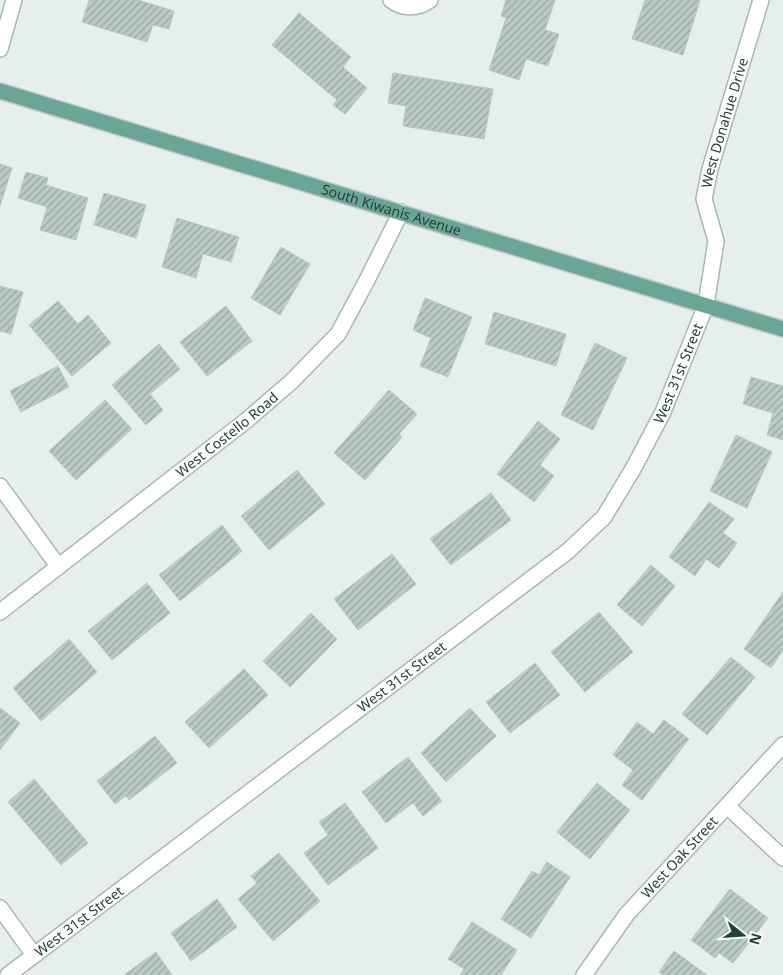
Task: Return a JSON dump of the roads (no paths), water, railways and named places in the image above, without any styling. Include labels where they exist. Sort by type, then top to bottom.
[{"type":"main road","name":"South Kiwanis Avenue","points":[[0,91],[783,329]]},
{"type":"street","points":[[0,49],[14,0]]},
{"type":"street","points":[[391,0],[395,4],[406,7],[417,6],[430,0]]},
{"type":"street","name":"West Donahue Drive","points":[[706,305],[716,241],[704,199],[710,169],[760,0]]},
{"type":"street","name":"West Costello Road","points":[[0,612],[247,420],[291,382],[338,334],[401,212]]},
{"type":"street","name":"West 31st Street","points":[[8,975],[568,552],[604,517],[633,469],[664,412],[706,305]]},
{"type":"street","points":[[0,486],[58,566]]},
{"type":"street","name":"West Oak Street","points":[[584,975],[627,914],[783,745]]},
{"type":"street","points":[[727,806],[783,858]]},
{"type":"street","points":[[0,908],[34,955]]}]
